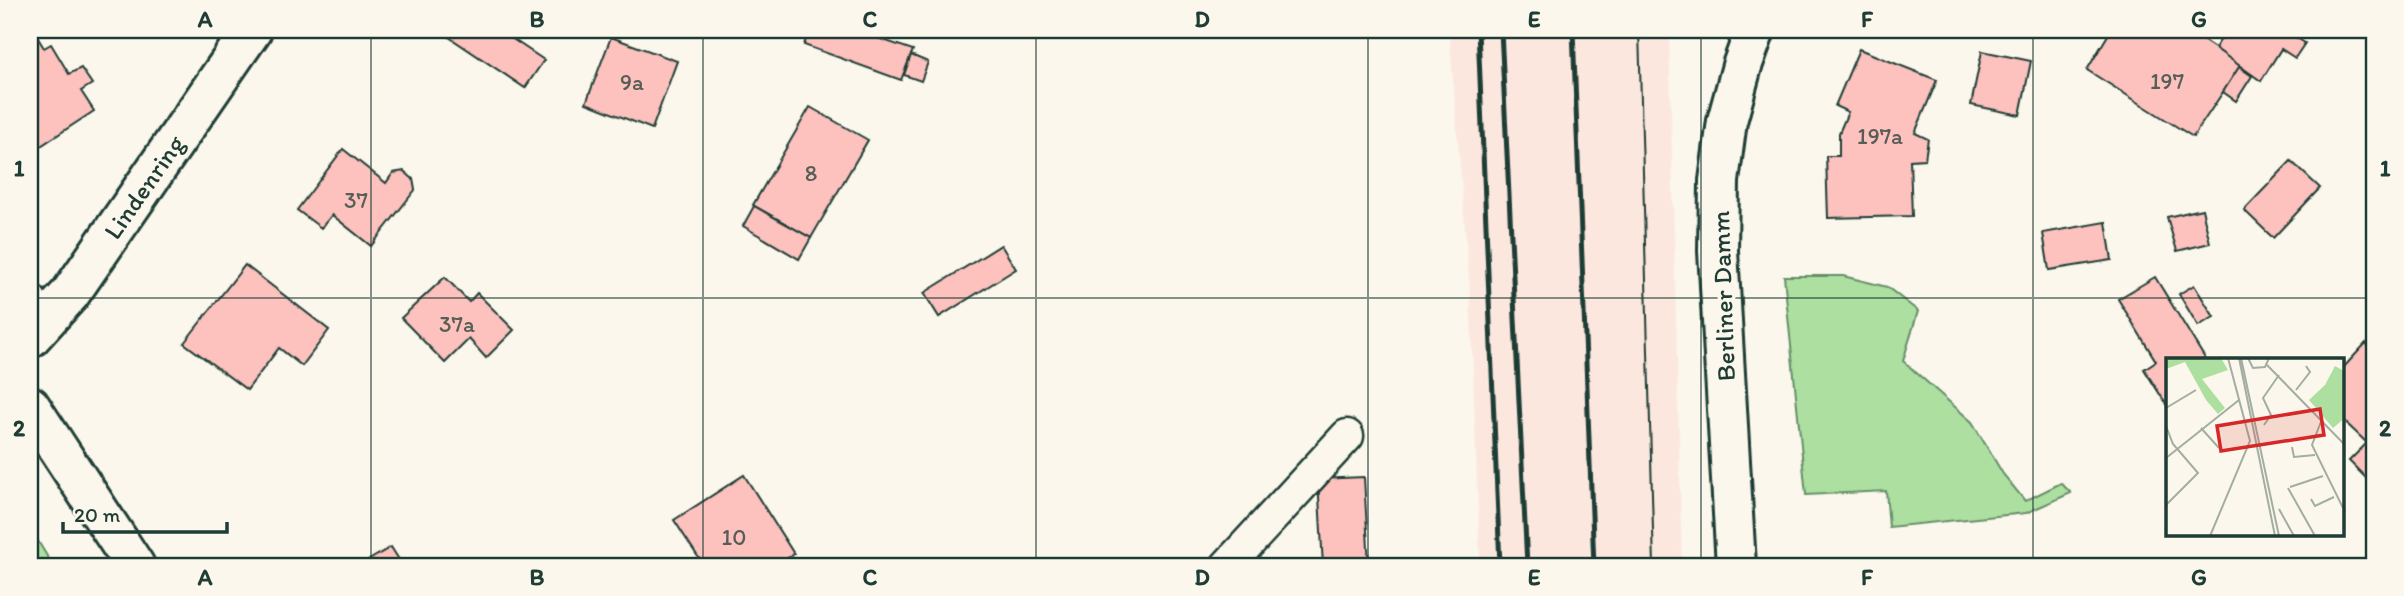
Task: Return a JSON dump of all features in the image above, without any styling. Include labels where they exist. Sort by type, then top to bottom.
[{"type":"street","name":"Lindenring","points":[[33,322],[70,293],[252,30]]},
{"type":"street","name":"Berliner Damm","points":[[1736,566],[1718,251],[1719,181],[1727,121],[1755,30]]},
{"type":"street","points":[[30,406],[135,566]]},
{"type":"lane","points":[[1227,566],[1347,436]]},
{"type":"shaded area","points":[[1449,30],[1669,30],[1682,566],[1480,566],[1470,291]]},
{"type":"green space","points":[[1784,276],[1843,276],[1887,287],[1918,311],[1903,361],[1972,422],[2003,474],[2025,501],[2061,483],[2071,493],[2026,513],[1889,527],[1886,491],[1806,495]]},
{"type":"green space","points":[[30,528],[53,566],[30,566]]},
{"type":"building","points":[[30,30],[33,30],[44,48],[51,44],[69,74],[81,68],[92,84],[81,91],[94,111],[36,149],[30,139]]},
{"type":"building","points":[[445,30],[499,30],[544,60],[525,88],[443,33]]},
{"type":"building","points":[[809,30],[854,30],[913,50],[901,80],[804,45]]},
{"type":"building","points":[[2111,30],[2187,30],[2241,65],[2193,137],[2087,70]]},
{"type":"building","points":[[2227,30],[2284,30],[2305,43],[2295,58],[2281,49],[2261,81],[2215,48]]},
{"type":"building","points":[[611,37],[677,61],[652,129],[586,103]]},
{"type":"building","points":[[1859,49],[1937,80],[1915,133],[1928,139],[1925,159],[1910,160],[1912,216],[1828,218],[1826,156],[1839,156],[1839,133],[1848,112],[1835,106]]},
{"type":"building","points":[[1982,51],[2031,61],[2020,115],[1971,105]]},
{"type":"building","points":[[911,55],[928,62],[921,81],[904,75]]},
{"type":"building","points":[[2239,67],[2252,76],[2236,101],[2223,92]]},
{"type":"building","points":[[810,107],[868,140],[811,238],[753,205]]},
{"type":"building","points":[[343,149],[386,183],[393,173],[404,171],[413,179],[415,190],[371,246],[332,215],[321,228],[297,210]]},
{"type":"building","points":[[2291,161],[2320,188],[2273,238],[2244,210]]},
{"type":"building","points":[[754,206],[811,238],[799,259],[743,226]]},
{"type":"building","points":[[2202,209],[2210,243],[2177,251],[2167,217]]},
{"type":"building","points":[[2106,222],[2112,260],[2049,270],[2043,233]]},
{"type":"building","points":[[1001,245],[1016,269],[939,317],[924,293]]},
{"type":"building","points":[[245,265],[329,330],[302,366],[279,348],[247,390],[184,343]]},
{"type":"building","points":[[445,277],[469,302],[477,293],[514,330],[486,358],[469,339],[445,363],[401,318]]},
{"type":"building","points":[[2155,277],[2205,358],[2166,358],[2166,404],[2144,369],[2156,361],[2118,299]]},
{"type":"building","points":[[2194,285],[2214,317],[2198,326],[2179,294]]},
{"type":"building","points":[[2366,343],[2374,352],[2373,485],[2349,461],[2367,443],[2344,421],[2344,367]]},
{"type":"building","points":[[744,475],[794,554],[775,566],[704,566],[674,520]]},
{"type":"building","points":[[1364,477],[1369,566],[1323,566],[1318,479]]},
{"type":"building","points":[[391,547],[403,566],[359,566]]},
{"type":"tram line","points":[[1639,30],[1654,566]]},
{"type":"railway","points":[[1478,30],[1500,566]]},
{"type":"railway","points":[[1501,30],[1527,566]]},
{"type":"railway","points":[[1573,30],[1594,566]]}]
